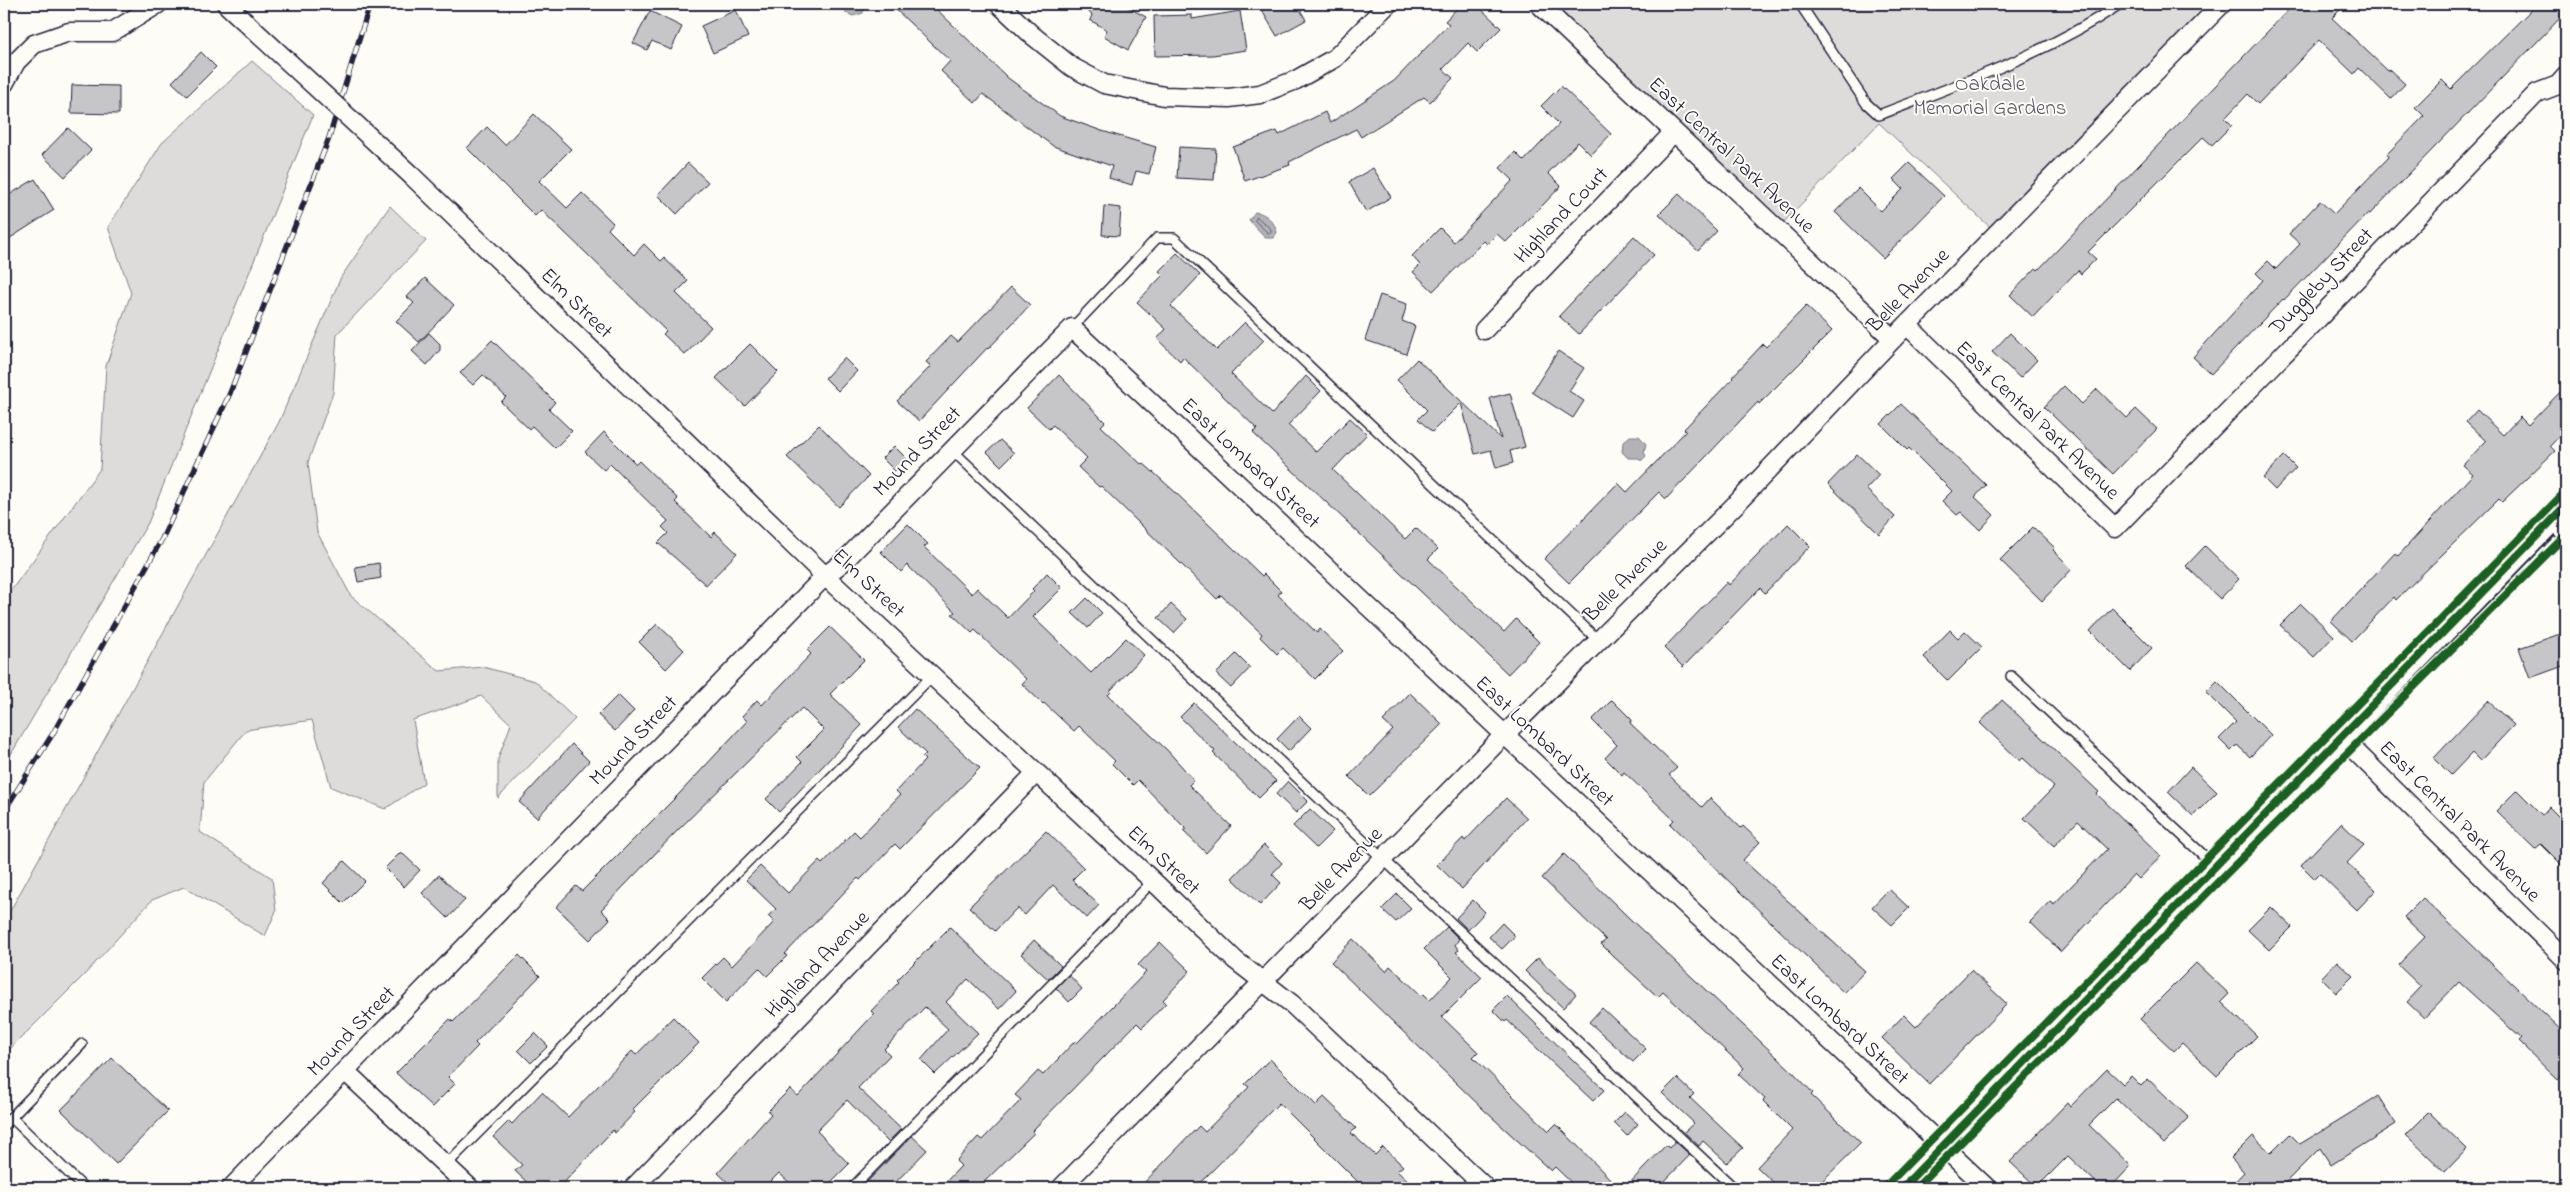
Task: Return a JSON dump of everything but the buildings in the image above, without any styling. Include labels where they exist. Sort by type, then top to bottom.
[{"type":"street","points":[[4,84],[16,62],[34,44],[70,32],[112,32],[158,4]]},
{"type":"street","name":"Elm Street","points":[[226,4],[412,176],[826,576],[1235,960],[1292,1004],[1486,1188]]},
{"type":"street","points":[[999,4],[1032,36],[1072,68],[1104,84],[1164,96],[1229,98],[1260,94],[1296,80],[1336,58],[1388,4]]},
{"type":"street","name":"East Central Park Avenue","points":[[1539,4],[1893,339]]},
{"type":"street","name":"Belle Avenue","points":[[1061,1188],[1384,860],[1504,735],[1737,503],[1893,339],[2222,4]]},
{"type":"street","name":"Duggleby Street","points":[[2115,528],[2537,93],[2558,85],[2566,76]]},
{"type":"street","name":"Highland Court","points":[[1484,330],[1673,132]]},
{"type":"street","name":"East Central Park Avenue","points":[[1907,326],[2115,528]]},
{"type":"street","name":"Mound Street","points":[[231,1188],[826,576],[843,562],[1072,328]]},
{"type":"street","name":"East Lombard Street","points":[[1072,328],[1987,1188]]},
{"type":"street","points":[[1902,1188],[2341,737],[2562,520]]},
{"type":"street","name":"East Central Park Avenue","points":[[2341,737],[2566,960]]},
{"type":"street","name":"Highland Avenue","points":[[633,1188],[1036,773]]},
{"type":"street","points":[[345,1071],[470,1188]]},
{"type":"lane","points":[[1800,4],[1866,103],[1879,115],[1993,72],[2056,43],[2120,4]]},
{"type":"lane","points":[[1072,328],[1157,238],[1174,238],[1598,640]]},
{"type":"lane","points":[[952,450],[1384,860],[1734,1188]]},
{"type":"lane","points":[[446,1165],[933,675]]},
{"type":"lane","points":[[2012,676],[2215,866]]},
{"type":"lane","points":[[852,1188],[1153,881]]},
{"type":"lane","points":[[4,1125],[82,1044]]},
{"type":"lane","points":[[12,1117],[84,1188]]},
{"type":"green space","name":"Oakdale Memorial Gardens","points":[[1552,4],[2213,4],[1993,230],[1879,123],[1783,223]]},
{"type":"green space","points":[[252,61],[313,115],[148,523],[4,766],[4,600],[100,469],[106,366],[131,293],[108,227],[162,143]]},
{"type":"green space","points":[[390,206],[426,241],[337,334],[333,393],[308,462],[317,532],[351,596],[439,671],[483,667],[535,681],[575,719],[498,798],[498,759],[511,724],[481,696],[413,720],[424,783],[385,809],[331,787],[312,720],[246,730],[204,782],[200,832],[272,878],[276,911],[265,936],[184,887],[152,900],[86,973],[4,1055],[4,922],[279,422],[341,277]]},
{"type":"water","points":[[844,4],[865,4],[863,13],[853,16],[846,13]]},
{"type":"water","points":[[1255,212],[1263,214],[1272,222],[1277,233],[1273,238],[1266,238],[1249,220]]},
{"type":"water","points":[[1630,436],[1639,436],[1646,444],[1644,452],[1646,456],[1641,461],[1638,458],[1628,458],[1622,452],[1623,442]]},
{"type":"railway","points":[[4,811],[52,735],[162,539],[230,393],[329,138],[370,4]]},
{"type":"cycle path","points":[[1884,1188],[2566,491]]},
{"type":"cycle path","points":[[1902,1188],[2566,506]]},
{"type":"cycle path","points":[[1916,1188],[2224,876],[2566,535]]}]
